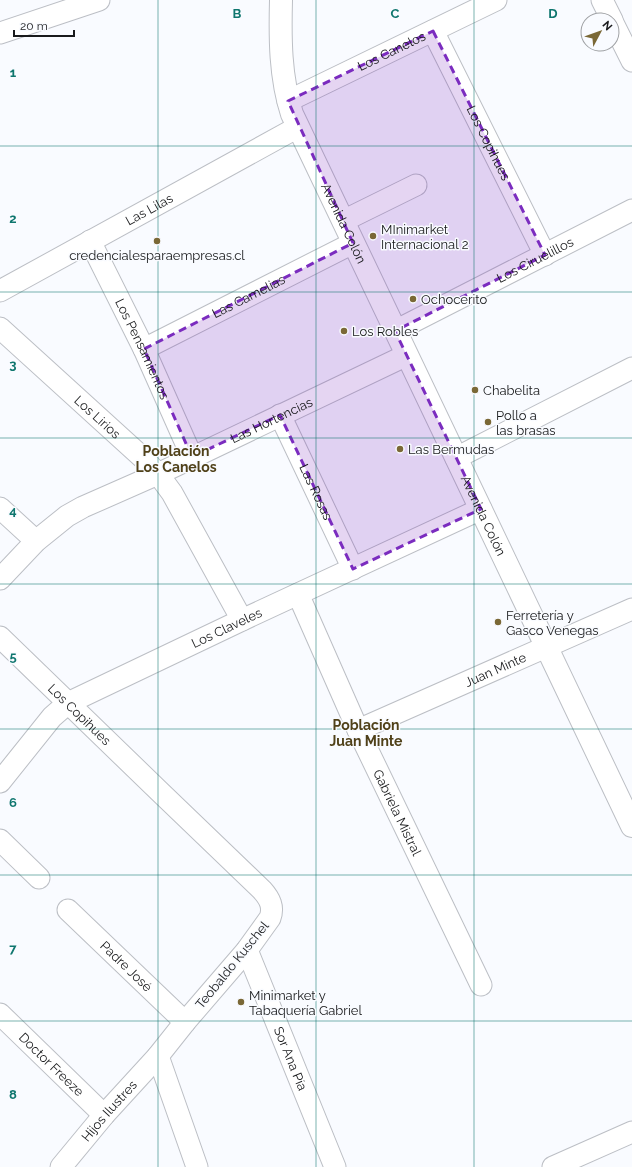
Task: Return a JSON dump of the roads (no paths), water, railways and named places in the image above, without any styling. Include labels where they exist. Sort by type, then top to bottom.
[{"type":"main road","name":"Avenida Colón","points":[[281,0],[281,53],[288,101],[292,114],[632,826]]},
{"type":"street","points":[[0,33],[99,0]]},
{"type":"street","name":"Los Canelos","points":[[288,101],[496,0]]},
{"type":"street","points":[[602,0],[608,12]]},
{"type":"street","name":"Los Copihues","points":[[433,31],[545,255]]},
{"type":"street","points":[[620,36],[632,61]]},
{"type":"street","name":"Las Lilas","points":[[0,291],[298,127]]},
{"type":"street","points":[[343,222],[416,185]]},
{"type":"street","name":"Los Ciruelillos","points":[[396,331],[632,210]]},
{"type":"street","name":"Los Pensamientos","points":[[90,241],[144,349],[192,457]]},
{"type":"street","name":"Las Camelias","points":[[144,349],[353,242]]},
{"type":"street","name":"Los Lirios","points":[[0,328],[143,458],[158,474],[172,493],[242,620]]},
{"type":"street","name":"Las Hortencias","points":[[0,579],[36,542],[67,516],[83,507],[158,474],[407,355]]},
{"type":"street","points":[[456,458],[632,368]]},
{"type":"street","name":"Las Rosas","points":[[280,415],[353,569]]},
{"type":"street","points":[[0,508],[36,542]]},
{"type":"street","name":"Los Claveles","points":[[0,782],[52,718],[68,703],[242,620],[481,510]]},
{"type":"street","name":"Gabriela Mistral","points":[[298,594],[358,730],[481,985]]},
{"type":"street","name":"Juan Minte","points":[[358,730],[632,609]]},
{"type":"street","name":"Los Copihues","points":[[0,637],[158,791]]},
{"type":"street","name":"Teobaldo Kuschel","points":[[158,791],[262,890],[268,897],[271,904],[272,913],[247,950],[158,1056]]},
{"type":"street","points":[[0,840],[39,878]]},
{"type":"street","name":"Padre José","points":[[68,910],[185,1022]]},
{"type":"street","name":"Sor Ana Pía","points":[[247,950],[335,1167]]},
{"type":"street","name":"Doctor Freeze","points":[[0,1014],[104,1115]]},
{"type":"street","points":[[158,1056],[198,1167]]},
{"type":"street","name":"Hijos Ilustres","points":[[61,1167],[104,1115],[158,1056]]},
{"type":"street","points":[[553,1167],[632,1132]]},
{"type":"place","name":"MInimarket Internacional 2","points":[[373,236]]},
{"type":"place","name":"credencialesparaempresas.cl","points":[[157,241]]},
{"type":"place","name":"Ochocerito","points":[[413,299]]},
{"type":"place","name":"Los Robles","points":[[344,331]]},
{"type":"place","name":"Chabelita","points":[[475,390]]},
{"type":"place","name":"Pollo a las brasas","points":[[488,422]]},
{"type":"place","name":"Las Bermudas","points":[[400,449]]},
{"type":"place","name":"Ferretería y Gasco Venegas","points":[[498,622]]},
{"type":"place","name":"Minimarket y Tabaquería Gabriel","points":[[241,1002]]},
{"type":"district","name":"Población Los Canelos","points":[[176,460]]},
{"type":"district","name":"Población Juan Minte","points":[[366,734]]}]
